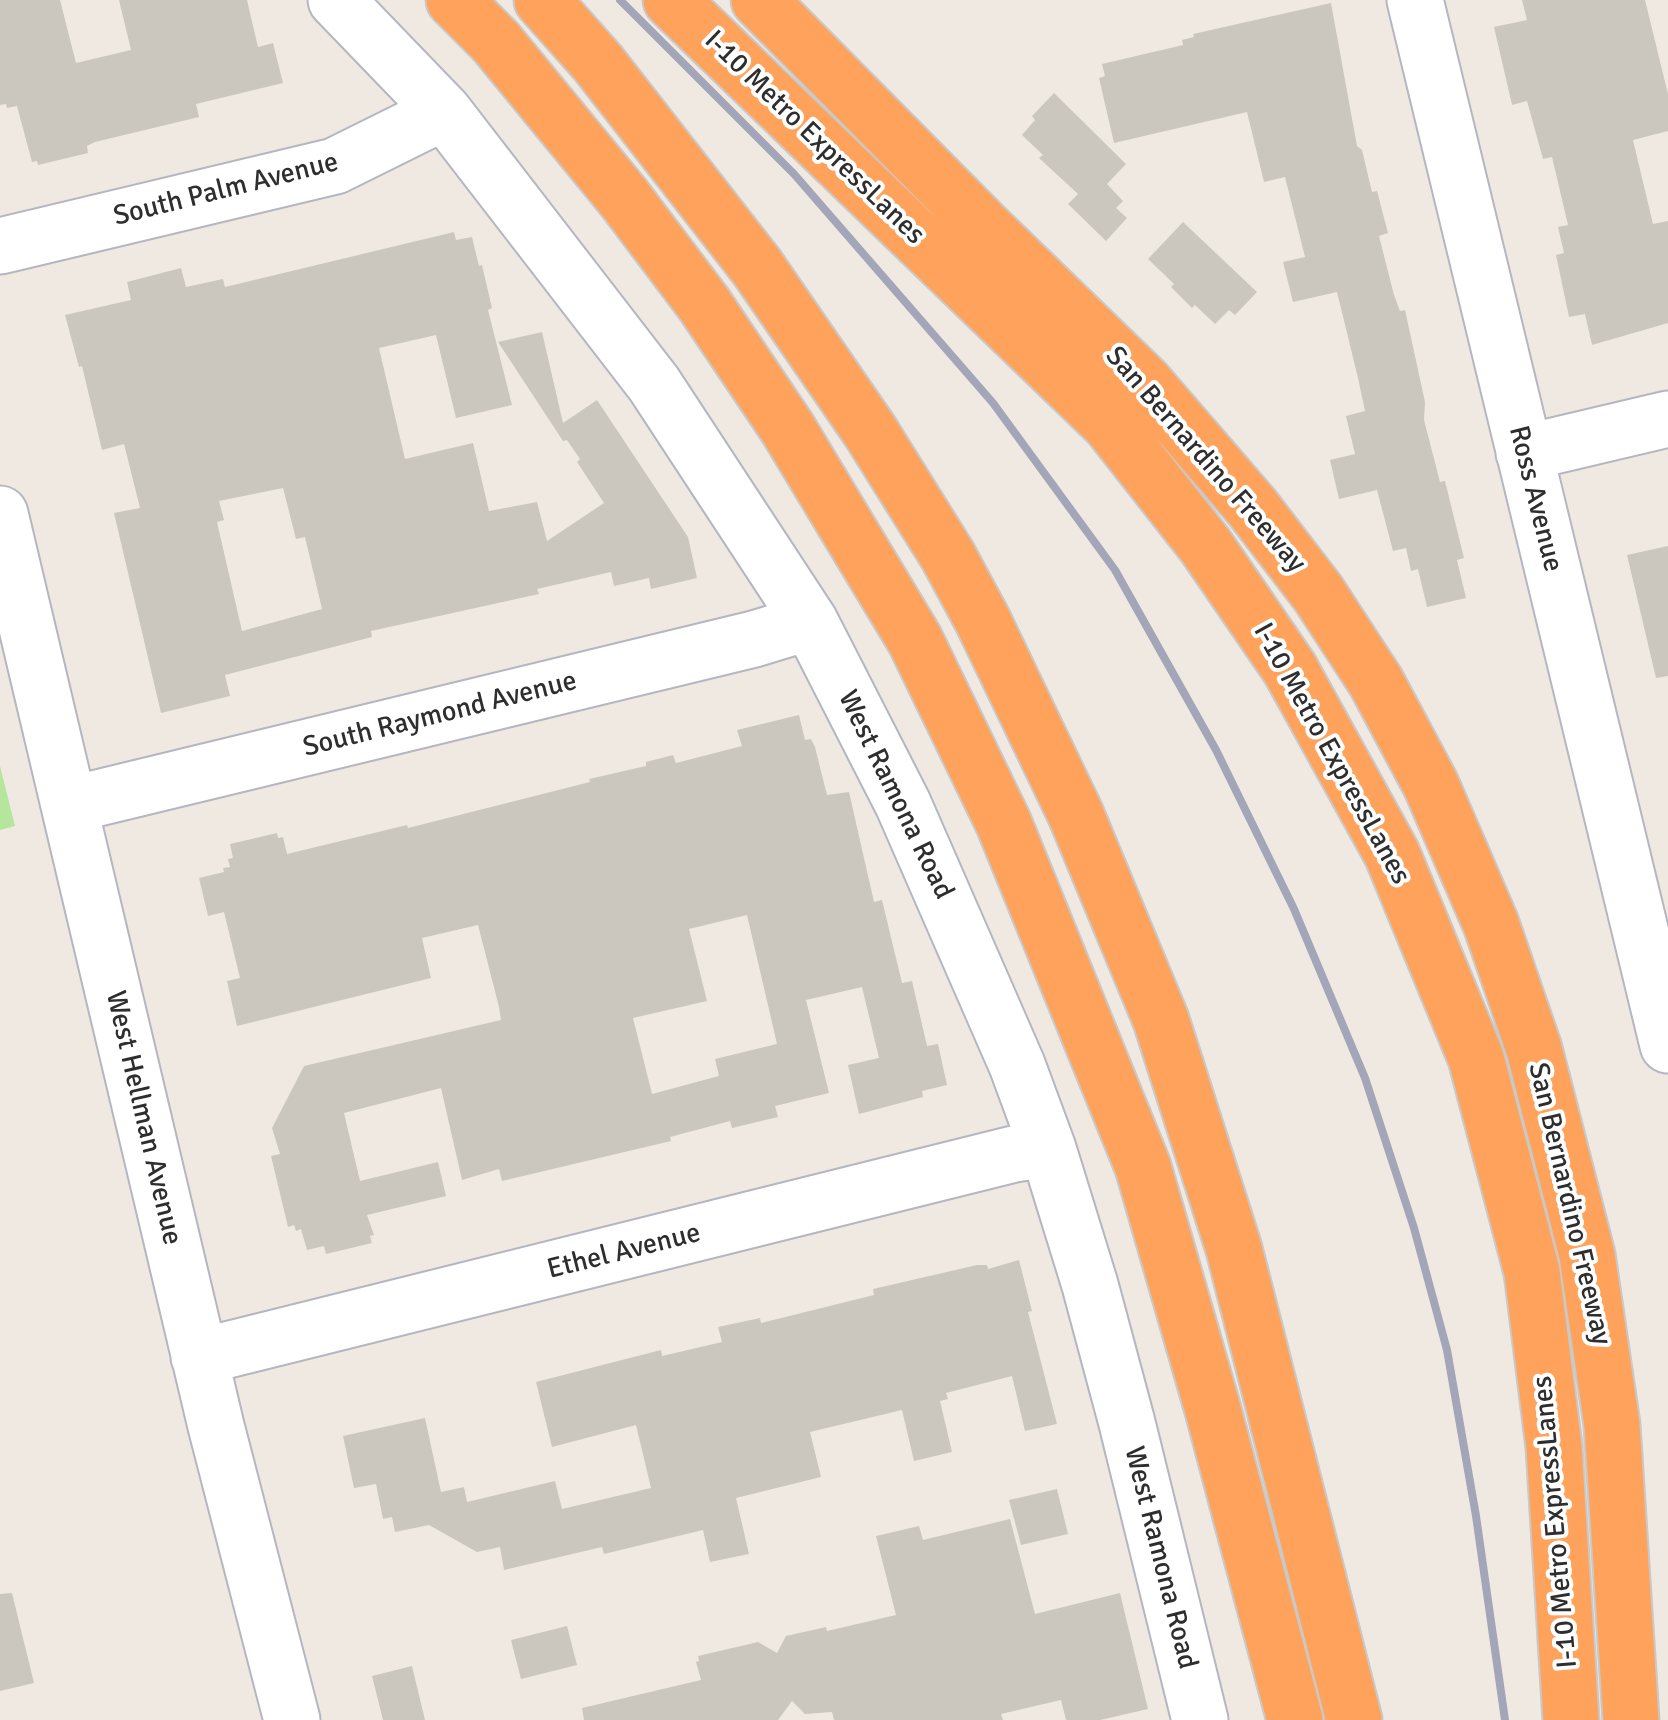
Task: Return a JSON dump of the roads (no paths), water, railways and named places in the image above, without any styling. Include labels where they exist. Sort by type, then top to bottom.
[{"type":"highway","points":[[454,0],[496,42],[624,198],[704,304],[788,429],[915,640],[996,807],[1143,1167],[1213,1410],[1295,1720]]},
{"type":"highway","points":[[542,0],[598,63],[757,267],[870,431],[984,621],[1076,815],[1160,1020],[1234,1249],[1354,1720]]},
{"type":"highway","name":"I-10 Metro ExpressLanes","points":[[671,0],[1110,424],[1205,545],[1290,669],[1392,854],[1476,1058],[1532,1272],[1554,1447],[1571,1720]]},
{"type":"highway","name":"San Bernardino Freeway","points":[[759,0],[1145,383],[1240,493],[1318,594],[1376,682],[1432,785],[1492,924],[1534,1048],[1586,1254],[1612,1425],[1630,1720]]},
{"type":"highway","points":[[788,429],[948,556]]},
{"type":"street","name":"West Ramona Road","points":[[336,0],[444,112],[654,384],[810,622],[903,804],[1017,1065],[1048,1149],[1122,1406],[1200,1720]]},
{"type":"street","name":"Ross Avenue","points":[[1416,0],[1664,1012]]},
{"type":"street","name":"South Palm Avenue","points":[[0,246],[335,166],[444,112]]},
{"type":"street","points":[[1524,453],[1668,419]]},
{"type":"street","name":"West Hellman Avenue","points":[[0,514],[200,1357],[292,1720]]},
{"type":"street","name":"South Raymond Avenue","points":[[69,805],[735,644],[810,622]]},
{"type":"street","name":"Ethel Avenue","points":[[200,1357],[1014,1154],[1048,1149]]},
{"type":"railway","points":[[620,0],[794,174],[993,403],[1115,570],[1216,750],[1294,909],[1365,1078],[1414,1228],[1447,1350],[1505,1720]]}]
